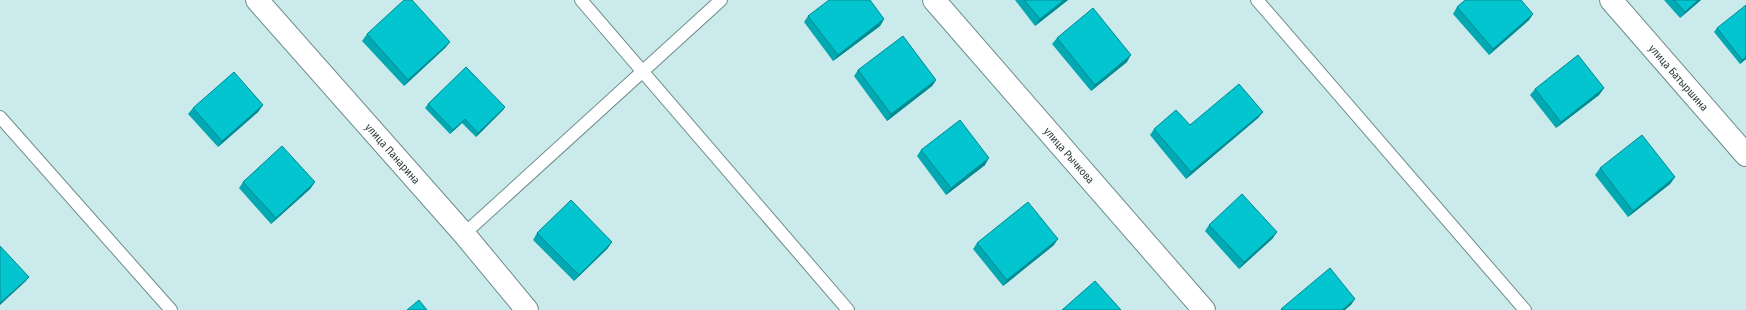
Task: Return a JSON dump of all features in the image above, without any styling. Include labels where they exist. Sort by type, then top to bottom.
[{"type":"street","name":"улица Панарина","points":[[257,0],[464,234],[527,310]]},
{"type":"street","name":"улица Рычкова","points":[[934,0],[1204,310]]},
{"type":"street","name":"улица Батыршина","points":[[1611,0],[1746,155]]},
{"type":"lane","points":[[581,0],[848,310]]},
{"type":"lane","points":[[464,234],[722,0]]},
{"type":"lane","points":[[1257,0],[1525,310]]},
{"type":"lane","points":[[0,117],[171,310]]},
{"type":"building","points":[[404,0],[412,0],[450,42],[408,80],[367,34]]},
{"type":"building","points":[[829,0],[870,0],[884,19],[838,55],[808,16]]},
{"type":"building","points":[[1024,0],[1064,0],[1040,19]]},
{"type":"building","points":[[1465,0],[1521,0],[1533,14],[1493,49],[1457,7]]},
{"type":"building","points":[[1674,0],[1698,0],[1685,12]]},
{"type":"building","points":[[1746,5],[1746,57],[1742,60],[1717,28]]},
{"type":"building","points":[[1093,8],[1131,55],[1095,85],[1057,38]]},
{"type":"building","points":[[903,36],[936,80],[891,114],[858,70]]},
{"type":"building","points":[[1578,55],[1604,88],[1561,122],[1535,89]]},
{"type":"building","points":[[466,67],[505,107],[478,133],[465,119],[453,130],[428,104]]},
{"type":"building","points":[[234,72],[263,105],[222,141],[193,108]]},
{"type":"building","points":[[1239,84],[1263,112],[1191,172],[1154,129],[1176,110],[1190,125]]},
{"type":"building","points":[[960,120],[989,158],[951,188],[921,150]]},
{"type":"building","points":[[1642,135],[1675,177],[1633,211],[1600,168]]},
{"type":"building","points":[[282,146],[315,182],[276,218],[243,182]]},
{"type":"building","points":[[1242,194],[1277,232],[1244,262],[1209,225]]},
{"type":"building","points":[[571,200],[612,242],[579,275],[537,233]]},
{"type":"building","points":[[1028,202],[1058,239],[1007,280],[977,243]]},
{"type":"building","points":[[0,246],[29,277],[0,303]]},
{"type":"building","points":[[1330,268],[1355,299],[1342,310],[1281,309]]},
{"type":"building","points":[[1095,281],[1121,310],[1062,310]]},
{"type":"building","points":[[419,300],[427,310],[407,310]]}]
